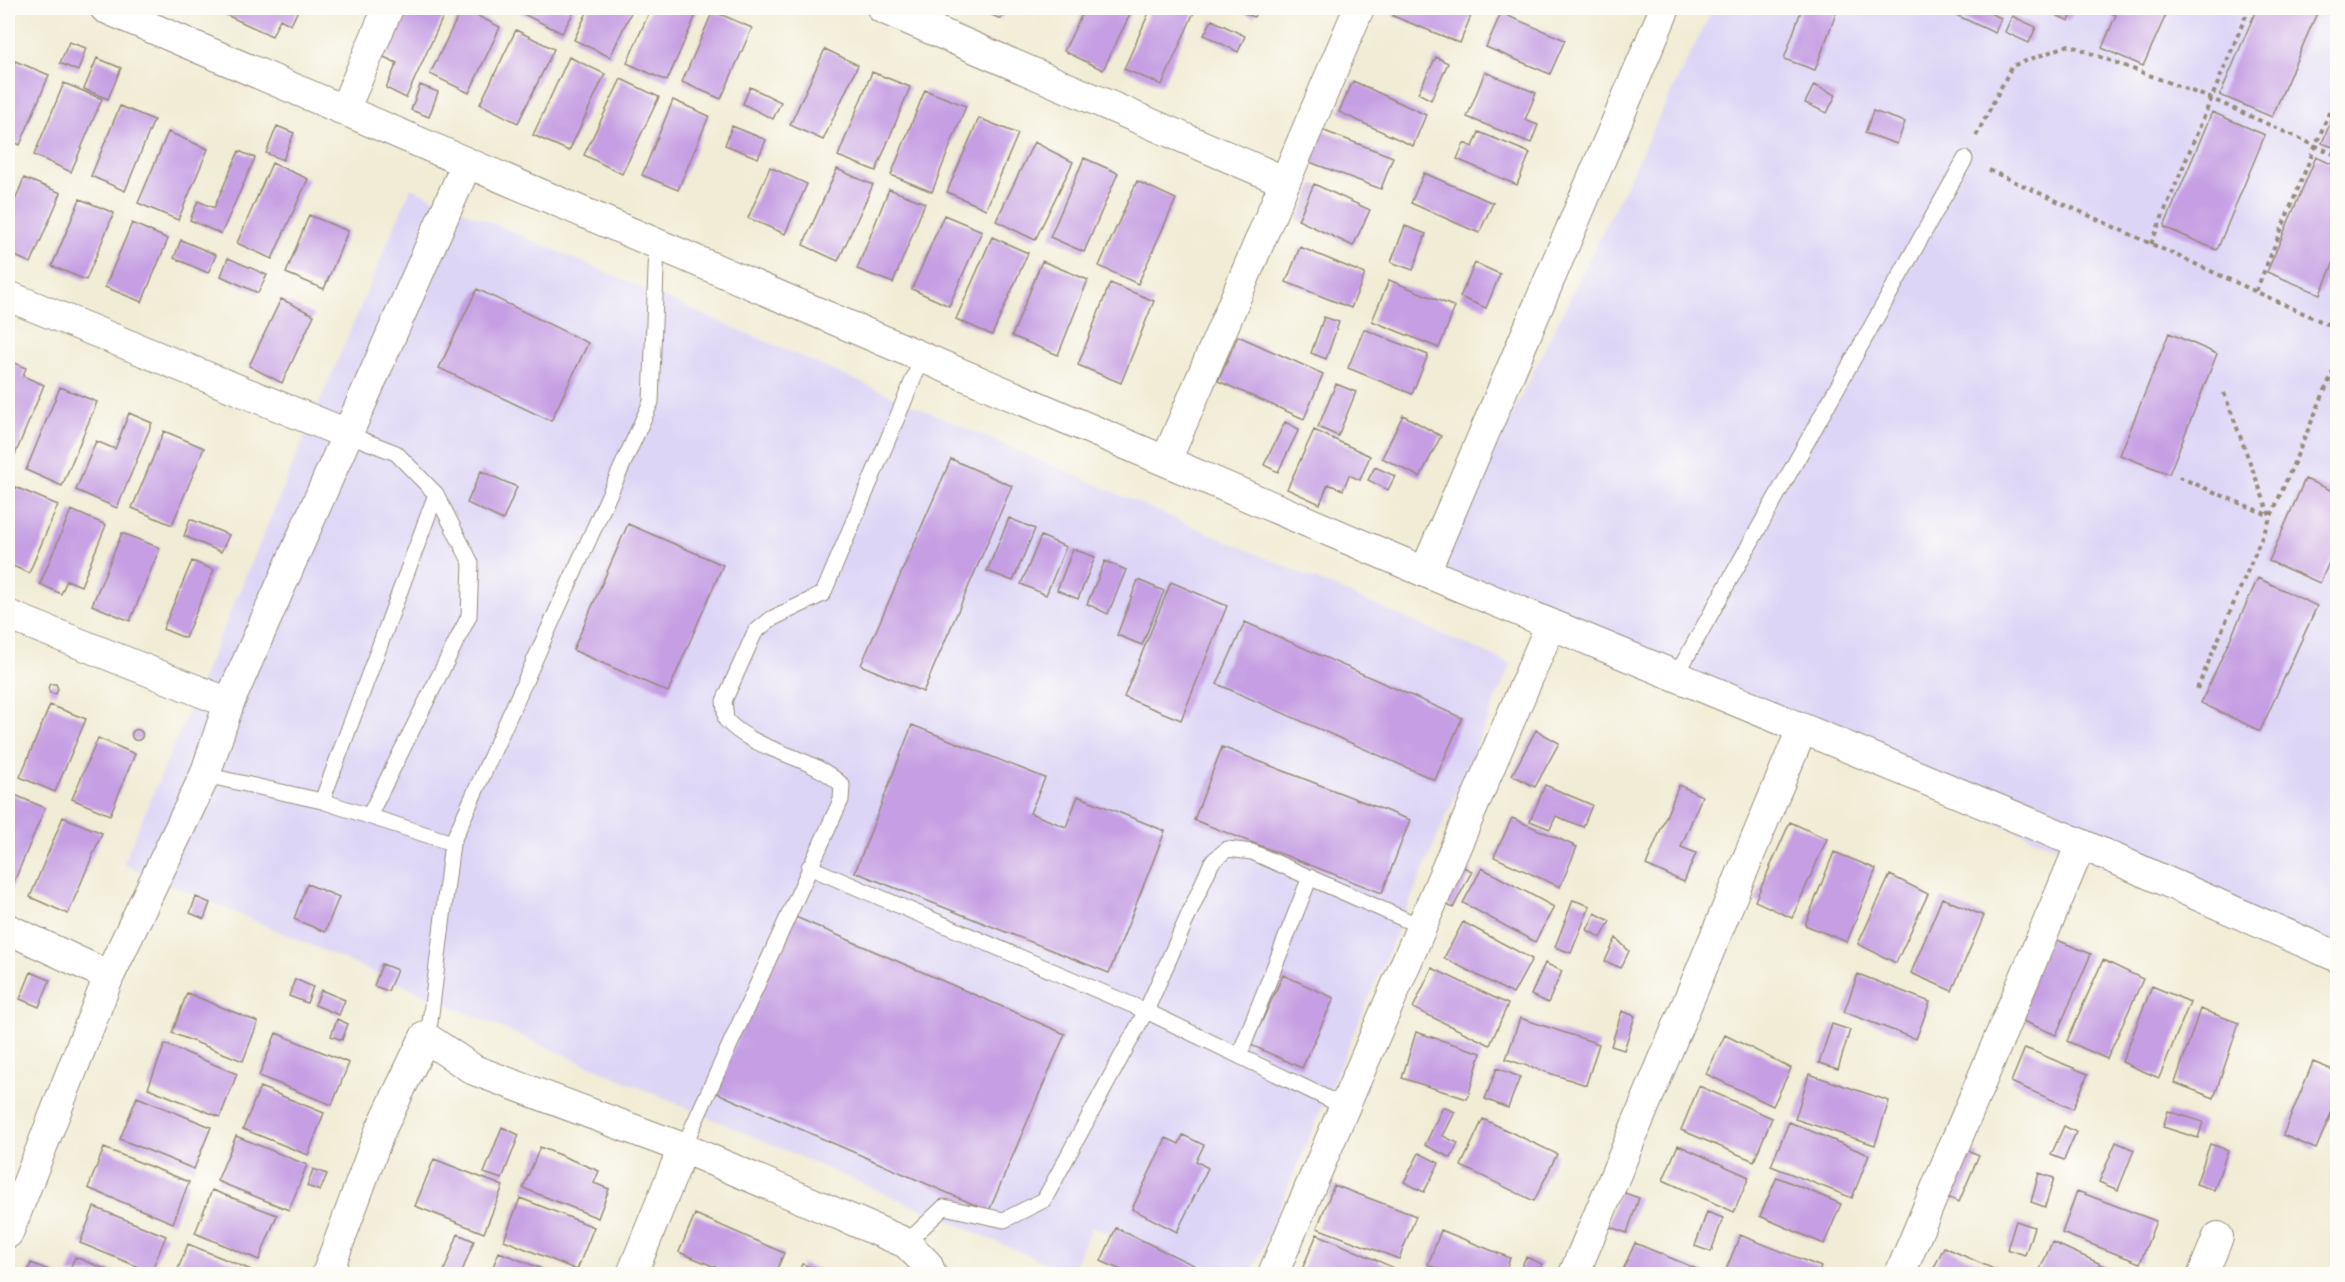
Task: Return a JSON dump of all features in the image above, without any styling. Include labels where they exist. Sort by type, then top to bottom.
[{"type":"street","points":[[105,8],[345,108],[467,163],[1425,572],[2081,844],[2337,957]]},
{"type":"street","points":[[345,108],[388,8]]},
{"type":"street","points":[[882,8],[1284,181]]},
{"type":"street","points":[[1166,461],[1359,8]]},
{"type":"street","points":[[1425,572],[1665,8]]},
{"type":"street","points":[[8,1233],[109,976],[205,775],[229,704],[467,163]]},
{"type":"street","points":[[8,296],[347,434]]},
{"type":"street","points":[[8,615],[229,704]]},
{"type":"street","points":[[1274,1275],[1551,624]]},
{"type":"street","points":[[1574,1275],[1802,729]]},
{"type":"street","points":[[1900,1275],[2081,844]]},
{"type":"street","points":[[8,929],[109,976]]},
{"type":"street","points":[[327,1275],[380,1131],[425,1037],[474,1070],[683,1148],[906,1244],[927,1264],[931,1275]]},
{"type":"street","points":[[632,1275],[683,1148]]},
{"type":"street","points":[[2203,1275],[2218,1237]]},
{"type":"lane","points":[[1676,676],[1965,159]]},
{"type":"lane","points":[[425,1037],[430,1022],[452,843],[651,402],[657,244]]},
{"type":"lane","points":[[683,1148],[841,800],[842,785],[828,772],[739,734],[726,720],[724,701],[755,632],[771,618],[823,594],[923,356]]},
{"type":"lane","points":[[347,434],[396,453],[436,494],[471,563],[469,616],[369,816]]},
{"type":"lane","points":[[322,801],[436,494]]},
{"type":"lane","points":[[205,775],[322,801],[452,843]]},
{"type":"lane","points":[[906,1244],[944,1207],[1004,1220],[1044,1200],[1146,1011],[1212,862],[1227,849],[1252,852],[1422,927]]},
{"type":"lane","points":[[809,867],[1146,1011],[1345,1107]]},
{"type":"lane","points":[[1239,1056],[1310,877]]},
{"type":"path","points":[[2151,244],[2249,8]]},
{"type":"path","points":[[2337,156],[2210,99],[2070,45],[2012,66],[1965,159],[2337,329]]},
{"type":"path","points":[[2256,291],[2337,91]]},
{"type":"path","points":[[2197,689],[2337,360]]},
{"type":"path","points":[[2224,393],[2270,516]]},
{"type":"path","points":[[2179,477],[2270,516]]},
{"type":"shaded area","points":[[1713,8],[2337,8],[2337,965],[1428,585]]},
{"type":"shaded area","points":[[411,188],[1511,664],[1251,1274],[1203,1274],[1092,1226],[1071,1274],[123,864]]},
{"type":"building","points":[[211,8],[299,8],[291,25],[280,19],[272,36]]},
{"type":"building","points":[[395,8],[447,8],[406,98],[386,88],[397,63],[375,53]]},
{"type":"building","points":[[462,8],[500,27],[469,93],[430,74]]},
{"type":"building","points":[[521,8],[576,8],[562,33],[519,12]]},
{"type":"building","points":[[589,8],[633,8],[610,57],[574,40]]},
{"type":"building","points":[[651,8],[699,8],[667,81],[627,63]]},
{"type":"building","points":[[975,8],[1006,8],[1001,19]]},
{"type":"building","points":[[1085,8],[1133,8],[1103,70],[1064,51]]},
{"type":"building","points":[[1151,8],[1195,10],[1162,85],[1124,69]]},
{"type":"building","points":[[1232,8],[1258,8],[1254,17]]},
{"type":"building","points":[[1396,8],[1474,8],[1460,43],[1393,16]]},
{"type":"building","points":[[1802,8],[1838,8],[1815,70],[1784,59]]},
{"type":"building","points":[[1959,8],[1979,8],[2001,18],[1995,33],[1956,15]]},
{"type":"building","points":[[2040,8],[2075,8],[2069,21]]},
{"type":"building","points":[[2099,8],[2169,8],[2143,66],[2102,48],[2116,15]]},
{"type":"building","points":[[2257,8],[2319,8],[2272,117],[2220,95]]},
{"type":"building","points":[[713,11],[752,28],[721,99],[682,82]]},
{"type":"building","points":[[1501,13],[1565,40],[1550,74],[1486,47]]},
{"type":"building","points":[[2012,16],[2036,27],[2029,43],[2005,32]]},
{"type":"building","points":[[1212,20],[1245,36],[1238,52],[1204,35]]},
{"type":"building","points":[[516,30],[554,49],[518,123],[480,104]]},
{"type":"building","points":[[69,42],[86,48],[78,71],[60,63]]},
{"type":"building","points":[[825,49],[858,65],[823,140],[790,125]]},
{"type":"building","points":[[569,57],[605,74],[569,151],[533,135]]},
{"type":"building","points":[[1436,57],[1448,63],[1431,100],[1418,93]]},
{"type":"building","points":[[97,58],[121,68],[108,99],[84,89]]},
{"type":"building","points":[[15,61],[49,75],[20,145],[8,139],[8,79]]},
{"type":"building","points":[[872,72],[910,87],[876,171],[838,156]]},
{"type":"building","points":[[1485,72],[1536,93],[1525,120],[1538,125],[1531,143],[1467,117]]},
{"type":"building","points":[[621,79],[659,97],[622,174],[584,155]]},
{"type":"building","points":[[1353,81],[1426,115],[1413,146],[1339,112]]},
{"type":"building","points":[[64,83],[102,99],[71,172],[34,155]]},
{"type":"building","points":[[420,85],[438,92],[429,117],[411,110]]},
{"type":"building","points":[[1814,85],[1836,95],[1827,113],[1805,103]]},
{"type":"building","points":[[750,87],[781,102],[773,119],[743,104]]},
{"type":"building","points":[[925,90],[966,106],[932,192],[891,175]]},
{"type":"building","points":[[673,100],[709,116],[678,190],[642,175]]},
{"type":"building","points":[[120,106],[154,120],[125,191],[91,176]]},
{"type":"building","points":[[2338,106],[2338,149],[2322,143]]},
{"type":"building","points":[[1873,111],[1905,122],[1897,144],[1865,133]]},
{"type":"building","points":[[2212,112],[2265,135],[2217,250],[2164,227]]},
{"type":"building","points":[[979,118],[1018,134],[986,209],[947,192]]},
{"type":"building","points":[[277,126],[294,133],[283,160],[266,153]]},
{"type":"building","points":[[732,126],[766,140],[758,158],[725,145]]},
{"type":"building","points":[[1319,129],[1393,157],[1381,189],[1307,161]]},
{"type":"building","points":[[168,132],[208,149],[178,220],[138,203]]},
{"type":"building","points":[[1479,132],[1530,153],[1517,185],[1457,159],[1464,143],[1473,147]]},
{"type":"building","points":[[1034,142],[1073,162],[1035,240],[996,221]]},
{"type":"building","points":[[239,151],[255,158],[221,234],[190,220],[198,201],[214,208]]},
{"type":"building","points":[[2316,157],[2338,167],[2338,253],[2320,294],[2267,272]]},
{"type":"building","points":[[1084,158],[1118,173],[1084,252],[1050,237]]},
{"type":"building","points":[[272,163],[308,179],[272,259],[237,243]]},
{"type":"building","points":[[770,167],[807,184],[785,234],[748,218]]},
{"type":"building","points":[[837,169],[873,185],[838,261],[803,245]]},
{"type":"building","points":[[1424,173],[1493,203],[1479,233],[1411,203]]},
{"type":"building","points":[[24,178],[61,193],[31,263],[8,253],[8,218]]},
{"type":"building","points":[[1137,181],[1176,199],[1138,284],[1099,266]]},
{"type":"building","points":[[1314,184],[1370,210],[1353,246],[1298,220]]},
{"type":"building","points":[[889,189],[925,203],[893,283],[857,269]]},
{"type":"building","points":[[80,199],[114,213],[86,280],[52,266]]},
{"type":"building","points":[[309,215],[348,231],[324,289],[286,273]]},
{"type":"building","points":[[944,215],[982,231],[949,306],[912,289]]},
{"type":"building","points":[[132,223],[168,239],[142,302],[105,287]]},
{"type":"building","points":[[1405,226],[1426,234],[1413,270],[1391,262]]},
{"type":"building","points":[[992,237],[1028,253],[992,335],[956,319]]},
{"type":"building","points":[[181,240],[216,255],[208,273],[174,258]]},
{"type":"building","points":[[1300,247],[1365,274],[1351,308],[1286,282]]},
{"type":"building","points":[[228,258],[267,275],[258,293],[221,276]]},
{"type":"building","points":[[1042,261],[1088,280],[1058,355],[1012,336]]},
{"type":"building","points":[[1475,263],[1500,274],[1486,308],[1460,297]]},
{"type":"building","points":[[1389,280],[1455,307],[1439,348],[1372,321]]},
{"type":"building","points":[[1110,283],[1154,301],[1121,383],[1078,365]]},
{"type":"building","points":[[477,289],[588,343],[551,421],[439,368]]},
{"type":"building","points":[[281,299],[314,315],[282,383],[249,366]]},
{"type":"building","points":[[1324,317],[1339,322],[1326,359],[1311,353]]},
{"type":"building","points":[[1364,329],[1428,355],[1412,394],[1348,368]]},
{"type":"building","points":[[2169,333],[2217,354],[2169,474],[2120,455]]},
{"type":"building","points":[[1238,336],[1323,374],[1304,419],[1218,381]]},
{"type":"building","points":[[8,360],[26,368],[23,376],[44,385],[12,462],[8,460]]},
{"type":"building","points":[[1336,384],[1356,392],[1338,436],[1318,427]]},
{"type":"building","points":[[60,387],[97,402],[62,486],[26,470]]},
{"type":"building","points":[[129,413],[152,423],[117,508],[76,490],[96,441],[115,449]]},
{"type":"building","points":[[1403,415],[1441,436],[1420,477],[1382,458]]},
{"type":"building","points":[[1285,422],[1299,429],[1278,472],[1264,465]]},
{"type":"building","points":[[1314,430],[1370,456],[1360,480],[1349,475],[1343,490],[1328,484],[1320,504],[1287,489]]},
{"type":"building","points":[[164,431],[204,448],[172,525],[132,508]]},
{"type":"building","points":[[951,459],[1012,486],[923,692],[861,665]]},
{"type":"building","points":[[1375,467],[1395,476],[1388,490],[1368,480]]},
{"type":"building","points":[[481,471],[517,487],[503,520],[467,503]]},
{"type":"building","points":[[2305,479],[2338,493],[2338,542],[2320,583],[2269,561]]},
{"type":"building","points":[[15,487],[58,505],[29,573],[8,564],[8,505]]},
{"type":"building","points":[[71,510],[106,525],[81,586],[67,580],[61,594],[40,584]]},
{"type":"building","points":[[1009,518],[1035,529],[1013,581],[987,571]]},
{"type":"building","points":[[190,519],[229,535],[221,552],[184,536]]},
{"type":"building","points":[[628,524],[723,565],[668,692],[573,650]]},
{"type":"building","points":[[122,533],[160,548],[130,621],[92,605]]},
{"type":"building","points":[[1041,536],[1066,547],[1046,595],[1021,584]]},
{"type":"building","points":[[1073,549],[1095,557],[1078,599],[1057,590]]},
{"type":"building","points":[[192,561],[214,570],[185,638],[163,629]]},
{"type":"building","points":[[1105,561],[1126,570],[1108,614],[1087,604]]},
{"type":"building","points":[[2258,578],[2317,606],[2260,731],[2201,703]]},
{"type":"building","points":[[1138,580],[1164,591],[1142,645],[1117,635]]},
{"type":"building","points":[[1171,582],[1227,606],[1181,720],[1124,697]]},
{"type":"building","points":[[1245,622],[1462,718],[1435,780],[1217,684]]},
{"type":"building","points":[[50,684],[56,684],[58,689],[56,694],[50,693],[48,688]]},
{"type":"building","points":[[50,705],[86,719],[55,792],[20,777]]},
{"type":"building","points":[[912,725],[1045,778],[1030,813],[1066,827],[1078,796],[1165,831],[1109,973],[855,872]]},
{"type":"building","points":[[137,730],[141,731],[141,739],[137,740],[133,739],[132,735],[133,731]]},
{"type":"building","points":[[1536,730],[1559,743],[1535,787],[1512,775]]},
{"type":"building","points":[[98,738],[135,754],[110,815],[72,799]]},
{"type":"building","points":[[1222,747],[1410,820],[1382,893],[1194,820]]},
{"type":"building","points":[[1545,785],[1592,805],[1583,827],[1556,816],[1550,829],[1530,821]]},
{"type":"building","points":[[1679,785],[1702,796],[1681,847],[1696,853],[1684,882],[1646,865]]},
{"type":"building","points":[[8,792],[45,808],[11,889],[8,887]]},
{"type":"building","points":[[63,817],[102,833],[68,914],[30,897]]},
{"type":"building","points":[[1512,818],[1577,847],[1560,887],[1494,857]]},
{"type":"building","points":[[1790,822],[1827,839],[1792,918],[1755,901]]},
{"type":"building","points":[[1834,852],[1876,869],[1847,942],[1805,925]]},
{"type":"building","points":[[1459,865],[1472,871],[1453,908],[1441,902]]},
{"type":"building","points":[[1482,868],[1554,907],[1535,942],[1463,903]]},
{"type":"building","points":[[1890,875],[1928,894],[1896,963],[1858,944]]},
{"type":"building","points":[[307,884],[339,897],[325,932],[294,919]]},
{"type":"building","points":[[196,897],[210,903],[204,919],[190,913]]},
{"type":"building","points":[[1942,898],[1984,916],[1952,991],[1911,973]]},
{"type":"building","points":[[1573,900],[1590,906],[1571,953],[1555,947]]},
{"type":"building","points":[[1595,913],[1610,921],[1601,938],[1587,930]]},
{"type":"building","points":[[791,915],[1065,1034],[989,1211],[715,1092]]},
{"type":"building","points":[[1463,922],[1532,959],[1513,994],[1444,958]]},
{"type":"building","points":[[2050,937],[2091,954],[2056,1035],[2016,1018]]},
{"type":"building","points":[[1616,938],[1629,951],[1621,968],[1605,961]]},
{"type":"building","points":[[2103,960],[2143,979],[2107,1059],[2067,1041]]},
{"type":"building","points":[[1545,963],[1562,971],[1548,1003],[1531,995]]},
{"type":"building","points":[[382,964],[397,970],[388,991],[374,986]]},
{"type":"building","points":[[1432,968],[1508,1004],[1490,1045],[1413,1008]]},
{"type":"building","points":[[31,972],[50,980],[39,1007],[20,999]]},
{"type":"building","points":[[1858,974],[1930,1002],[1916,1039],[1844,1012]]},
{"type":"building","points":[[1283,975],[1334,998],[1302,1068],[1251,1045]]},
{"type":"building","points":[[295,979],[313,987],[307,1003],[289,996]]},
{"type":"building","points":[[2152,986],[2190,1002],[2159,1078],[2122,1062]]},
{"type":"building","points":[[321,990],[345,1000],[339,1015],[315,1005]]},
{"type":"building","points":[[187,993],[258,1022],[243,1061],[172,1033]]},
{"type":"building","points":[[2200,1009],[2239,1023],[2214,1098],[2175,1083]]},
{"type":"building","points":[[1622,1011],[1635,1016],[1624,1050],[1611,1046]]},
{"type":"building","points":[[1520,1018],[1599,1044],[1586,1085],[1506,1059]]},
{"type":"building","points":[[337,1019],[348,1024],[342,1040],[331,1036]]},
{"type":"building","points":[[1832,1024],[1850,1030],[1838,1069],[1819,1063]]},
{"type":"building","points":[[1416,1032],[1481,1053],[1467,1099],[1402,1078]]},
{"type":"building","points":[[276,1033],[349,1063],[332,1105],[259,1076]]},
{"type":"building","points":[[1725,1035],[1791,1068],[1773,1106],[1706,1074]]},
{"type":"building","points":[[165,1044],[237,1074],[220,1117],[148,1088]]},
{"type":"building","points":[[2025,1048],[2088,1074],[2073,1109],[2011,1082]]},
{"type":"building","points":[[2313,1062],[2338,1072],[2338,1097],[2316,1149],[2283,1135]]},
{"type":"building","points":[[1497,1068],[1520,1077],[1508,1108],[1485,1099]]},
{"type":"building","points":[[1809,1074],[1889,1101],[1875,1145],[1795,1119]]},
{"type":"building","points":[[1699,1086],[1772,1118],[1754,1161],[1681,1130]]},
{"type":"building","points":[[260,1087],[324,1113],[308,1155],[243,1129]]},
{"type":"building","points":[[137,1097],[211,1127],[194,1169],[120,1139]]},
{"type":"building","points":[[1443,1107],[1455,1112],[1443,1136],[1458,1143],[1451,1158],[1425,1145]]},
{"type":"building","points":[[2168,1111],[2203,1122],[2198,1138],[2163,1127]]},
{"type":"building","points":[[1483,1119],[1557,1154],[1534,1201],[1461,1166]]},
{"type":"building","points":[[1789,1122],[1869,1155],[1852,1198],[1771,1166]]},
{"type":"building","points":[[2064,1126],[2076,1132],[2064,1160],[2051,1155]]},
{"type":"building","points":[[502,1127],[519,1135],[502,1179],[484,1173]]},
{"type":"building","points":[[1183,1135],[1204,1145],[1196,1161],[1208,1168],[1177,1232],[1132,1209],[1166,1138],[1179,1144]]},
{"type":"building","points":[[236,1136],[307,1165],[289,1210],[217,1181]]},
{"type":"building","points":[[2116,1142],[2134,1150],[2118,1190],[2099,1182]]},
{"type":"building","points":[[2210,1144],[2228,1150],[2214,1190],[2196,1184]]},
{"type":"building","points":[[1678,1145],[1749,1177],[1734,1212],[1663,1180]]},
{"type":"building","points":[[540,1147],[599,1171],[594,1183],[609,1189],[598,1218],[523,1188]]},
{"type":"building","points":[[104,1148],[189,1182],[173,1223],[88,1188]]},
{"type":"building","points":[[1963,1148],[1979,1155],[1959,1202],[1943,1195]]},
{"type":"building","points":[[1419,1153],[1439,1163],[1424,1192],[1404,1182]]},
{"type":"building","points":[[434,1159],[503,1186],[484,1233],[415,1206]]},
{"type":"building","points":[[313,1169],[327,1174],[320,1191],[307,1186]]},
{"type":"building","points":[[2039,1173],[2054,1178],[2045,1207],[2031,1202]]},
{"type":"building","points":[[1777,1177],[1841,1204],[1824,1244],[1760,1216]]},
{"type":"building","points":[[1334,1185],[1416,1216],[1399,1259],[1317,1228]]},
{"type":"building","points":[[212,1190],[277,1215],[259,1260],[195,1233]]},
{"type":"building","points":[[1619,1191],[1639,1198],[1627,1233],[1607,1226]]},
{"type":"building","points":[[2077,1191],[2156,1221],[2140,1263],[2062,1233]]},
{"type":"building","points":[[520,1198],[594,1227],[577,1270],[504,1240]]},
{"type":"building","points":[[94,1207],[166,1236],[151,1272],[80,1243]]},
{"type":"building","points":[[1707,1212],[1723,1218],[1711,1252],[1695,1246]]},
{"type":"building","points":[[695,1214],[784,1253],[775,1274],[732,1274],[679,1252]]},
{"type":"building","points":[[2016,1221],[2034,1227],[2025,1255],[2007,1249]]},
{"type":"building","points":[[1116,1228],[1206,1271],[1204,1274],[1130,1274],[1101,1261]]},
{"type":"building","points":[[1441,1230],[1510,1258],[1504,1274],[1451,1274],[1428,1265]]},
{"type":"building","points":[[458,1234],[474,1241],[461,1274],[453,1274],[444,1271]]},
{"type":"building","points":[[1317,1234],[1399,1270],[1397,1274],[1300,1274]]},
{"type":"building","points":[[1740,1235],[1821,1267],[1818,1274],[1736,1274],[1726,1270]]},
{"type":"building","points":[[2052,1242],[2123,1274],[2038,1274]]},
{"type":"building","points":[[1635,1243],[1709,1274],[1621,1274]]},
{"type":"building","points":[[188,1244],[256,1272],[255,1274],[176,1274]]},
{"type":"building","points":[[1944,1247],[2005,1274],[1931,1274]]},
{"type":"building","points":[[499,1252],[555,1274],[490,1274]]},
{"type":"building","points":[[75,1257],[118,1274],[68,1274]]},
{"type":"building","points":[[1526,1257],[1542,1264],[1537,1274],[1518,1274]]},
{"type":"building","points":[[31,1263],[59,1274],[27,1274]]},
{"type":"building","points":[[802,1264],[831,1274],[798,1274]]}]
